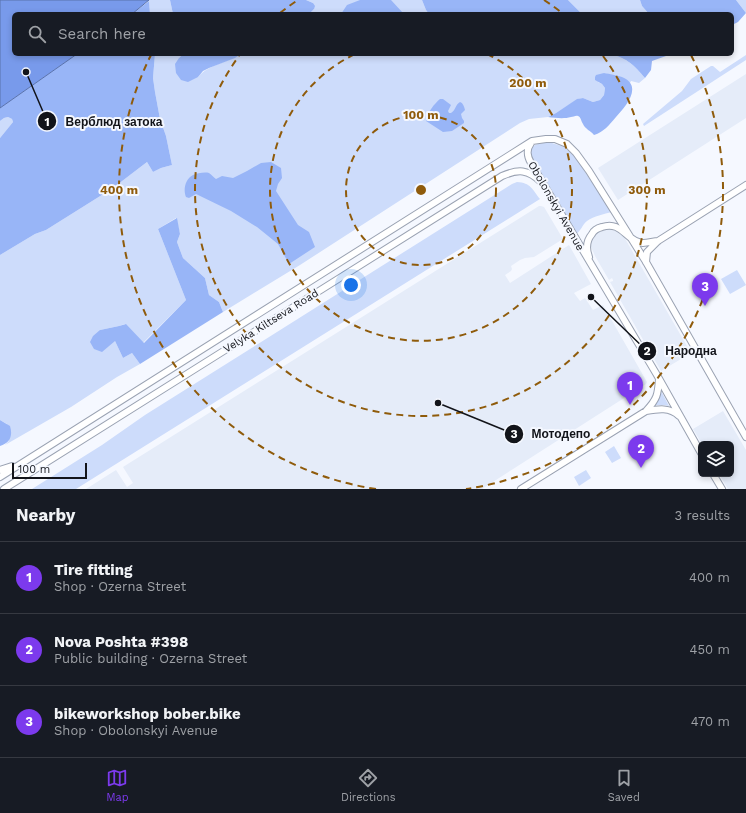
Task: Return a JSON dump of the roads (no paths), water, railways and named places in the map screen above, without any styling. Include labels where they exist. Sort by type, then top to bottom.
[{"type":"main road","points":[[532,142],[546,139],[560,141],[572,148],[576,153],[589,171],[646,262],[746,437]]},
{"type":"main road","name":"Obolonskyi Avenue","points":[[532,142],[528,148],[528,158],[541,182],[659,377],[698,447]]},
{"type":"main road","name":"Velyka Kiltseva Road","points":[[0,477],[532,142]]},
{"type":"main road","name":"Velyka Kiltseva Road","points":[[4,489],[502,176],[511,172],[528,172],[541,182]]},
{"type":"main road","points":[[646,262],[647,252],[658,241],[746,184]]},
{"type":"main road","points":[[591,264],[587,253],[587,245],[590,236],[598,228],[612,226],[618,228],[632,240],[643,243],[658,241]]},
{"type":"main road","points":[[521,489],[646,411],[655,400],[659,377]]},
{"type":"main road","points":[[646,411],[661,409],[669,410],[676,413],[681,418]]},
{"type":"main road","points":[[0,470],[28,459]]},
{"type":"main road","points":[[12,489],[33,471]]},
{"type":"main road","points":[[715,477],[722,489]]},
{"type":"place","name":"Верблюд затока","points":[[26,72]]},
{"type":"place","name":"Народна","points":[[591,297]]},
{"type":"place","name":"bikeworkshop bober.bike","points":[[705,306]]},
{"type":"place","name":"Мотодепо","points":[[438,403]]},
{"type":"place","name":"Tire fitting","points":[[630,405]]},
{"type":"place","name":"Nova Poshta #398","points":[[641,468]]}]
